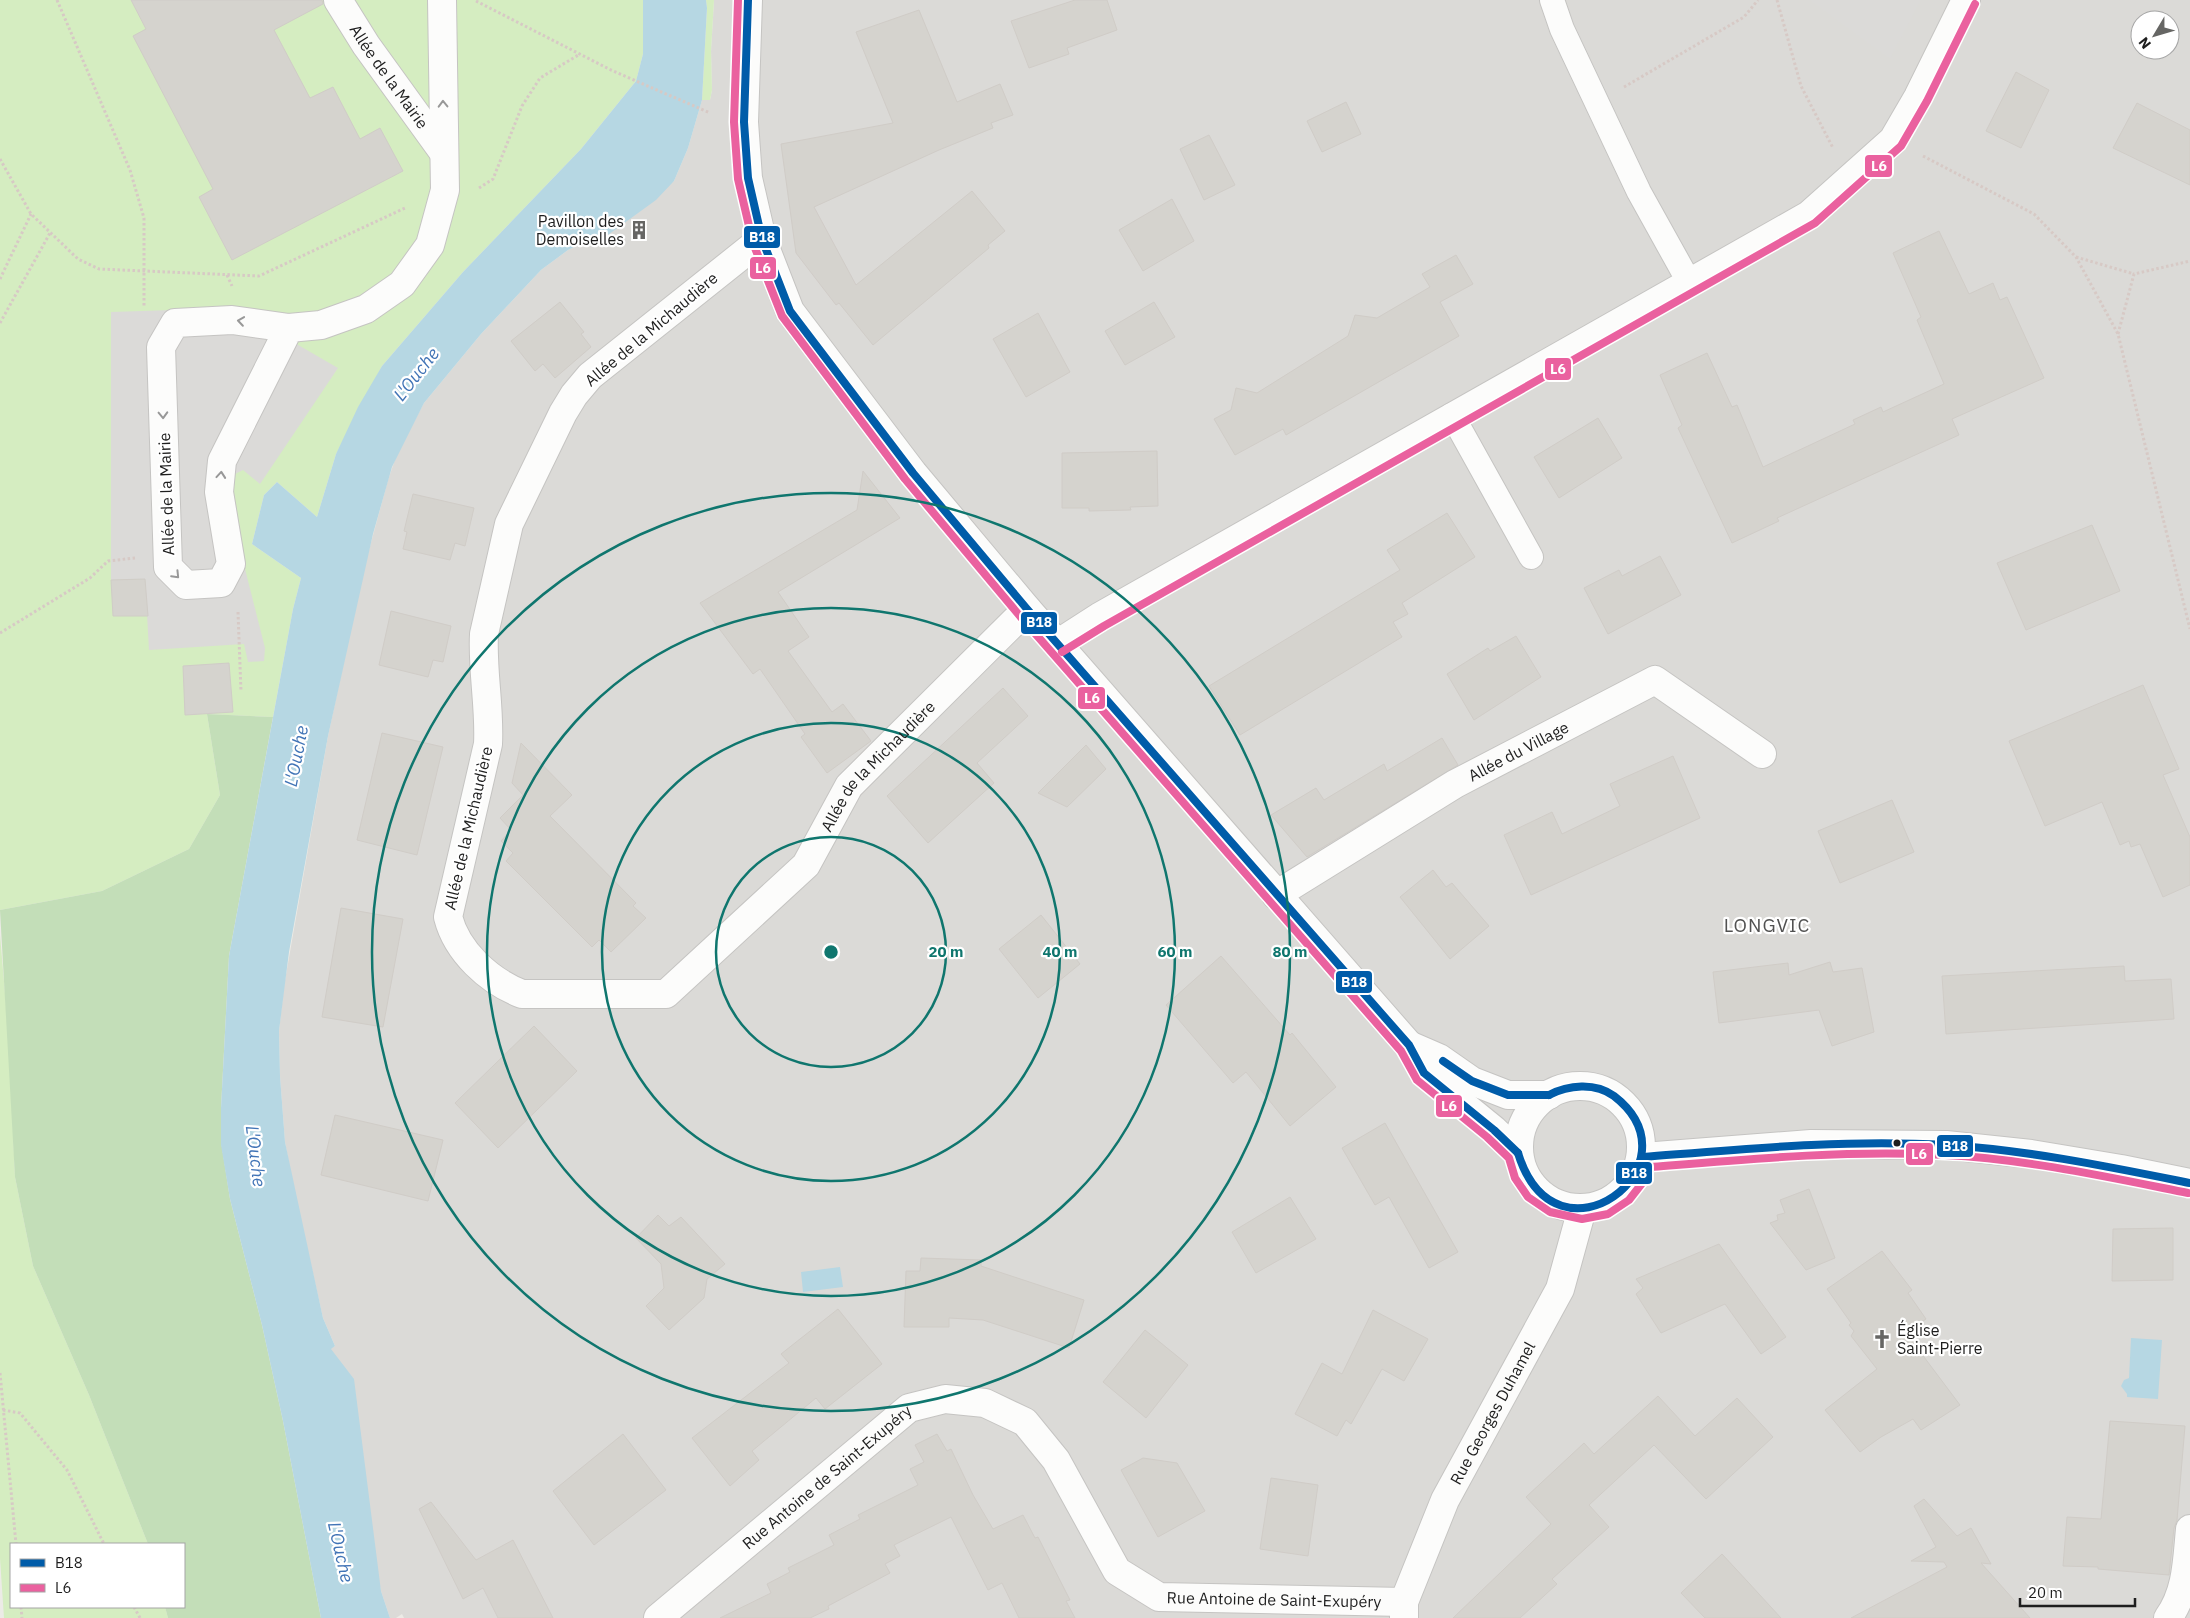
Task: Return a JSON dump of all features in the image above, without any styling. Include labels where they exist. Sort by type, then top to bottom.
[{"type":"street","name":"Allée de la Mairie","points":[[338,0],[366,45],[444,153]]},
{"type":"street","name":"Allée de la Mairie","points":[[289,328],[222,461],[219,492],[232,564],[222,584],[186,586],[168,567],[161,346],[175,323],[232,320],[289,328],[321,325],[366,309],[402,284],[430,245],[445,190],[442,0]]},
{"type":"street","points":[[748,0],[744,122],[748,178],[762,239],[790,310],[913,473],[1057,644],[1409,1045],[1424,1072],[1494,1130],[1518,1153]]},
{"type":"street","points":[[1057,644],[1099,617],[1452,415],[1809,215],[1892,140],[1918,98],[1966,0]]},
{"type":"street","name":"Allée de la Michaudière","points":[[762,239],[590,376],[574,395],[563,413],[509,524],[484,634],[483,652],[489,726],[488,744],[448,917],[452,932],[463,949],[492,978],[522,994],[666,994],[806,865],[849,786],[1027,609]]},
{"type":"street","name":"Allée du Village","points":[[1276,895],[1455,784],[1655,680],[1762,754]]},
{"type":"street","points":[[1409,1045],[1439,1058],[1472,1081],[1508,1095],[1549,1095]]},
{"type":"street","points":[[1578,1085],[1608,1092],[1626,1105],[1637,1124],[1643,1157],[1634,1177],[1622,1193],[1603,1205],[1582,1209],[1554,1204],[1536,1191],[1524,1174],[1518,1153],[1519,1138],[1526,1118],[1539,1101],[1549,1095],[1557,1090],[1578,1085]]},
{"type":"street","points":[[1643,1157],[1811,1144],[1946,1145],[2031,1154],[2121,1169],[2190,1184]]},
{"type":"street","name":"Rue Georges Duhamel","points":[[1404,1610],[1445,1500],[1560,1289],[1582,1209]]},
{"type":"street","name":"Rue Antoine de Saint-Exupéry","points":[[658,1618],[909,1408],[945,1399],[985,1404],[1025,1422],[1056,1460],[1117,1571],[1154,1608],[1404,1610]]},
{"type":"street","points":[[2168,1618],[2177,1606],[2185,1576],[2190,1529]]},
{"type":"lane","points":[[1552,0],[1562,29],[1640,192],[1690,282]]},
{"type":"lane","points":[[1452,415],[1532,557]]},
{"type":"path","points":[[57,0],[130,170],[144,218],[143,270]]},
{"type":"path","points":[[474,0],[611,70],[705,112]]},
{"type":"path","points":[[1597,102],[1744,17],[1758,0]]},
{"type":"path","points":[[1777,0],[1801,86],[1849,179]]},
{"type":"path","points":[[0,159],[31,214],[78,259],[99,269],[259,276],[445,190],[475,190],[493,179],[522,106],[540,78],[580,54]]},
{"type":"path","points":[[1892,140],[2034,214],[2076,257],[2118,334],[2190,629]]},
{"type":"path","points":[[0,279],[31,214]]},
{"type":"path","points":[[0,323],[50,233]]},
{"type":"path","points":[[2076,257],[2134,274],[2190,260]]},
{"type":"path","points":[[2118,334],[2134,274]]},
{"type":"path","points":[[0,633],[90,578],[108,562],[142,557]]},
{"type":"path","points":[[229,612],[239,612],[241,692]]},
{"type":"path","points":[[0,1373],[16,1543]]},
{"type":"path","points":[[3,1410],[20,1413],[67,1470],[104,1543]]},
{"type":"shaded area","points":[[714,0],[2190,0],[2190,1618],[404,1618],[402,1614],[396,1618],[390,1618],[381,1591],[330,1349],[335,1346],[323,1318],[293,1185],[285,1142],[280,1076],[279,1031],[284,986],[328,736],[363,572],[388,480],[398,451],[424,403],[481,334],[541,270],[568,250],[582,243],[605,237],[674,181],[688,148],[702,100],[710,100],[712,90],[711,51]]},
{"type":"shaded area","points":[[1809,0],[1921,0],[1890,59]]},
{"type":"shaded area","points":[[234,308],[338,368],[260,484],[243,470],[235,474],[231,483],[242,557],[265,648],[264,661],[248,662],[244,644],[149,650],[145,579],[111,580],[111,312]]},
{"type":"green space","points":[[0,0],[643,0],[643,54],[636,81],[581,149],[463,272],[382,366],[336,454],[317,517],[277,482],[264,495],[252,544],[301,578],[293,609],[273,717],[207,714],[220,795],[189,849],[102,891],[0,910]]},
{"type":"green space","points":[[706,0],[714,0],[711,51],[712,90],[710,100],[702,100],[707,9]]},
{"type":"green space","points":[[207,714],[273,717],[229,956],[221,1141],[230,1199],[262,1325],[283,1421],[321,1618],[168,1618],[165,1608],[185,1608],[185,1543],[148,1543],[89,1395],[33,1266],[15,1177],[0,910],[102,891],[189,849],[220,795]]},
{"type":"green space","points":[[0,935],[9,1040],[15,1177],[33,1266],[89,1395],[148,1543],[10,1543],[10,1608],[165,1608],[168,1618],[4,1618],[0,1558]]},
{"type":"water","name":"L'Ouche","points":[[643,0],[706,0],[702,100],[688,148],[674,181],[656,200],[605,237],[582,243],[568,250],[541,270],[481,334],[424,403],[392,467],[373,534],[328,736],[289,952],[279,1031],[280,1076],[285,1142],[323,1318],[335,1346],[331,1349],[354,1379],[381,1591],[390,1618],[321,1618],[283,1421],[262,1325],[230,1199],[221,1145],[221,1108],[229,956],[293,609],[301,578],[252,544],[264,495],[277,482],[317,517],[336,454],[358,407],[382,366],[463,272],[581,149],[636,81],[643,54]]},
{"type":"water","points":[[840,1267],[843,1287],[803,1292],[801,1272]]},
{"type":"water","points":[[2131,1338],[2162,1340],[2158,1399],[2127,1397],[2121,1386],[2124,1380],[2129,1378]]},
{"type":"building","points":[[131,0],[322,0],[323,4],[274,30],[310,98],[333,87],[360,139],[380,128],[403,171],[232,260],[199,197],[213,189],[133,36],[146,29]]},
{"type":"building","points":[[1075,0],[1107,0],[1117,30],[1067,48],[1069,54],[1029,68],[1011,21]]},
{"type":"building","points":[[919,10],[957,102],[1000,84],[1013,115],[991,123],[993,128],[939,150],[814,207],[856,285],[972,191],[1005,231],[988,245],[989,248],[873,345],[839,303],[836,305],[796,253],[781,144],[893,123],[856,32]]},
{"type":"building","points":[[2016,72],[2049,90],[2021,148],[1986,131]]},
{"type":"building","points":[[1346,102],[1361,134],[1322,152],[1307,121]]},
{"type":"building","points":[[2137,103],[2190,130],[2190,185],[2113,148]]},
{"type":"building","points":[[1209,135],[1235,185],[1204,200],[1180,149]]},
{"type":"building","points":[[1172,199],[1194,241],[1143,271],[1119,230]]},
{"type":"building","points":[[1939,231],[1969,294],[1993,283],[2000,300],[2007,297],[2044,378],[1952,419],[1959,435],[1777,518],[1779,521],[1732,543],[1678,428],[1682,425],[1660,375],[1707,353],[1732,407],[1737,405],[1763,467],[1855,424],[1853,420],[1881,407],[1883,412],[1944,384],[1917,320],[1921,317],[1893,253]]},
{"type":"building","points":[[1456,255],[1473,284],[1440,302],[1459,336],[1286,435],[1283,429],[1235,455],[1214,419],[1231,410],[1236,388],[1257,393],[1348,336],[1355,315],[1377,318],[1430,287],[1422,274]]},
{"type":"building","points":[[560,302],[584,332],[581,334],[591,347],[555,378],[543,364],[535,371],[511,341]]},
{"type":"building","points":[[1154,302],[1175,337],[1125,365],[1105,331]]},
{"type":"building","points":[[1038,313],[1070,372],[1026,397],[993,339]]},
{"type":"building","points":[[1598,418],[1622,458],[1559,498],[1534,457]]},
{"type":"building","points":[[1157,451],[1158,506],[1130,507],[1131,510],[1089,511],[1089,508],[1062,508],[1062,453]]},
{"type":"building","points":[[863,471],[900,518],[778,592],[809,637],[788,651],[832,712],[843,704],[871,741],[827,773],[801,737],[805,734],[760,669],[753,674],[700,603],[857,510]]},
{"type":"building","points":[[413,494],[474,508],[465,546],[455,543],[450,560],[403,549],[407,532],[404,531]]},
{"type":"building","points":[[1447,513],[1475,557],[1402,603],[1408,614],[1393,622],[1402,637],[1240,735],[1209,686],[1400,570],[1387,550]]},
{"type":"building","points":[[2092,525],[2120,591],[2026,630],[1997,563]]},
{"type":"building","points":[[1660,556],[1681,595],[1608,634],[1584,588],[1619,570],[1622,576]]},
{"type":"building","points":[[145,579],[148,616],[113,616],[111,580]]},
{"type":"building","points":[[391,611],[451,626],[443,662],[433,660],[428,677],[379,665]]},
{"type":"building","points":[[1516,636],[1541,677],[1474,720],[1447,674],[1488,648],[1490,651]]},
{"type":"building","points":[[229,663],[233,712],[185,715],[183,666]]},
{"type":"building","points":[[2143,685],[2179,769],[2163,775],[2190,837],[2190,885],[2163,897],[2140,844],[2131,847],[2129,841],[2120,845],[2102,802],[2045,826],[2009,741]]},
{"type":"building","points":[[1003,688],[1028,716],[977,763],[994,783],[928,843],[887,796]]},
{"type":"building","points":[[382,733],[443,747],[417,855],[357,840]]},
{"type":"building","points":[[1442,738],[1458,765],[1307,857],[1271,815],[1316,788],[1324,800],[1384,764],[1387,771]]},
{"type":"building","points":[[521,743],[572,795],[550,816],[636,903],[633,906],[646,918],[611,952],[599,940],[592,947],[506,861],[513,853],[501,841],[511,830],[500,818],[523,795],[512,783]]},
{"type":"building","points":[[1086,745],[1106,769],[1067,807],[1038,793]]},
{"type":"building","points":[[1673,756],[1700,818],[1531,895],[1504,835],[1552,812],[1562,834],[1620,806],[1610,784]]},
{"type":"building","points":[[1892,800],[1914,852],[1840,883],[1818,831]]},
{"type":"building","points":[[1433,870],[1446,887],[1452,883],[1489,926],[1450,959],[1400,897]]},
{"type":"building","points":[[341,908],[403,919],[383,1027],[322,1017]]},
{"type":"building","points":[[1041,915],[1080,964],[1038,998],[999,949]]},
{"type":"building","points":[[1221,956],[1290,1035],[1292,1033],[1336,1087],[1290,1126],[1246,1072],[1233,1083],[1166,1005]]},
{"type":"building","points":[[1830,962],[1833,972],[1862,968],[1874,1032],[1832,1046],[1819,1010],[1719,1023],[1713,972],[1788,963],[1789,975]]},
{"type":"building","points":[[2124,966],[2125,981],[2171,979],[2174,1019],[1946,1034],[1942,976]]},
{"type":"building","points":[[534,1026],[577,1071],[498,1148],[455,1103]]},
{"type":"building","points":[[335,1115],[443,1140],[428,1201],[321,1175]]},
{"type":"building","points":[[1385,1123],[1458,1252],[1429,1268],[1389,1197],[1375,1205],[1342,1148]]},
{"type":"building","points":[[1809,1189],[1835,1258],[1806,1270],[1770,1223],[1778,1220],[1777,1215],[1785,1213],[1780,1200]]},
{"type":"building","points":[[1290,1197],[1316,1239],[1256,1273],[1232,1232]]},
{"type":"building","points":[[658,1215],[669,1226],[681,1217],[725,1264],[707,1279],[704,1298],[669,1330],[646,1306],[664,1288],[661,1264],[636,1238]]},
{"type":"building","points":[[2173,1228],[2173,1280],[2112,1281],[2113,1229]]},
{"type":"building","points":[[1719,1244],[1786,1337],[1761,1354],[1725,1304],[1661,1333],[1636,1294],[1643,1288],[1636,1279]]},
{"type":"building","name":"Église Saint-Pierre","points":[[1882,1251],[1912,1290],[1908,1293],[1926,1319],[1906,1333],[1960,1405],[1921,1430],[1913,1419],[1881,1437],[1860,1452],[1825,1410],[1877,1369],[1851,1336],[1854,1331],[1849,1325],[1851,1323],[1827,1289]]},
{"type":"building","points":[[921,1258],[981,1260],[981,1266],[1084,1300],[1069,1348],[983,1320],[949,1318],[949,1327],[904,1327],[906,1271],[920,1271]]},
{"type":"building","points":[[838,1309],[882,1364],[825,1409],[816,1398],[752,1451],[759,1460],[730,1486],[692,1438],[789,1363],[781,1354]]},
{"type":"building","points":[[1373,1310],[1428,1339],[1404,1381],[1382,1369],[1351,1424],[1346,1420],[1337,1436],[1295,1414],[1322,1363],[1342,1374]]},
{"type":"building","points":[[1145,1330],[1188,1365],[1146,1418],[1103,1382]]},
{"type":"building","points":[[1658,1396],[1695,1436],[1737,1398],[1773,1437],[1706,1499],[1654,1445],[1589,1505],[1609,1527],[1552,1579],[1557,1584],[1520,1618],[1453,1618],[1551,1524],[1526,1497],[1584,1443],[1594,1454]]},
{"type":"building","points":[[2110,1421],[2185,1426],[2177,1520],[2174,1528],[2169,1575],[2098,1569],[2098,1567],[2063,1566],[2067,1517],[2101,1519]]},
{"type":"building","points":[[623,1434],[666,1490],[594,1545],[553,1491]]},
{"type":"building","points":[[937,1434],[947,1451],[951,1449],[973,1495],[993,1529],[1023,1515],[1035,1538],[1038,1537],[1070,1600],[1066,1601],[1075,1618],[1019,1618],[1002,1583],[988,1590],[951,1517],[894,1545],[900,1556],[885,1564],[890,1573],[828,1606],[829,1609],[810,1618],[720,1618],[771,1593],[767,1584],[790,1572],[788,1568],[834,1545],[829,1535],[860,1519],[858,1515],[918,1485],[910,1469],[924,1462],[915,1445]]},
{"type":"building","points":[[1143,1458],[1177,1463],[1205,1511],[1158,1537],[1121,1470]]},
{"type":"building","points":[[1271,1478],[1318,1485],[1308,1556],[1260,1549]]},
{"type":"building","points":[[1924,1499],[1957,1536],[1971,1528],[1991,1564],[1981,1563],[2030,1618],[1851,1618],[1947,1567],[1944,1562],[1911,1561],[1936,1547],[1914,1506]]},
{"type":"building","points":[[431,1502],[476,1560],[513,1540],[553,1618],[498,1618],[483,1588],[463,1599],[419,1509]]},
{"type":"building","points":[[1722,1554],[1781,1618],[1705,1618],[1681,1593]]},
{"type":"transit line","name":"L6","points":[[738,0],[734,122],[738,179],[753,243],[782,316],[905,479],[1019,615],[1401,1051],[1417,1080],[1487,1137],[1509,1158],[1515,1178],[1528,1197],[1550,1212],[1582,1219],[1608,1214],[1629,1200],[1643,1182],[1650,1167],[1834,1154],[1945,1155],[2006,1160],[2188,1193]]},
{"type":"transit line","name":"B18","points":[[748,0],[744,122],[748,178],[762,239],[790,311],[913,473],[1027,609],[1409,1045],[1424,1073],[1494,1130],[1518,1153]]},
{"type":"transit line","name":"L6","points":[[1062,652],[1104,626],[1815,223],[1901,146],[1927,101],[1975,4]]},
{"type":"transit line","name":"B18","points":[[1443,1061],[1472,1081],[1508,1095],[1549,1095]]},
{"type":"transit line","name":"B18","points":[[1518,1153],[1537,1189],[1562,1206],[1589,1207],[1614,1196],[1633,1177],[1642,1151],[1637,1123],[1614,1096],[1598,1089],[1582,1086],[1564,1089],[1549,1095]]},
{"type":"transit line","name":"B18","points":[[1643,1157],[1832,1144],[1908,1143],[1977,1147],[2038,1155],[2190,1183]]},
{"type":"place","name":"Pavillon des Demoiselles","points":[[639,230]]},
{"type":"place","name":"Église Saint-Pierre","points":[[1882,1339]]},
{"type":"district","name":"LONGVIC","points":[[1767,925]]}]
